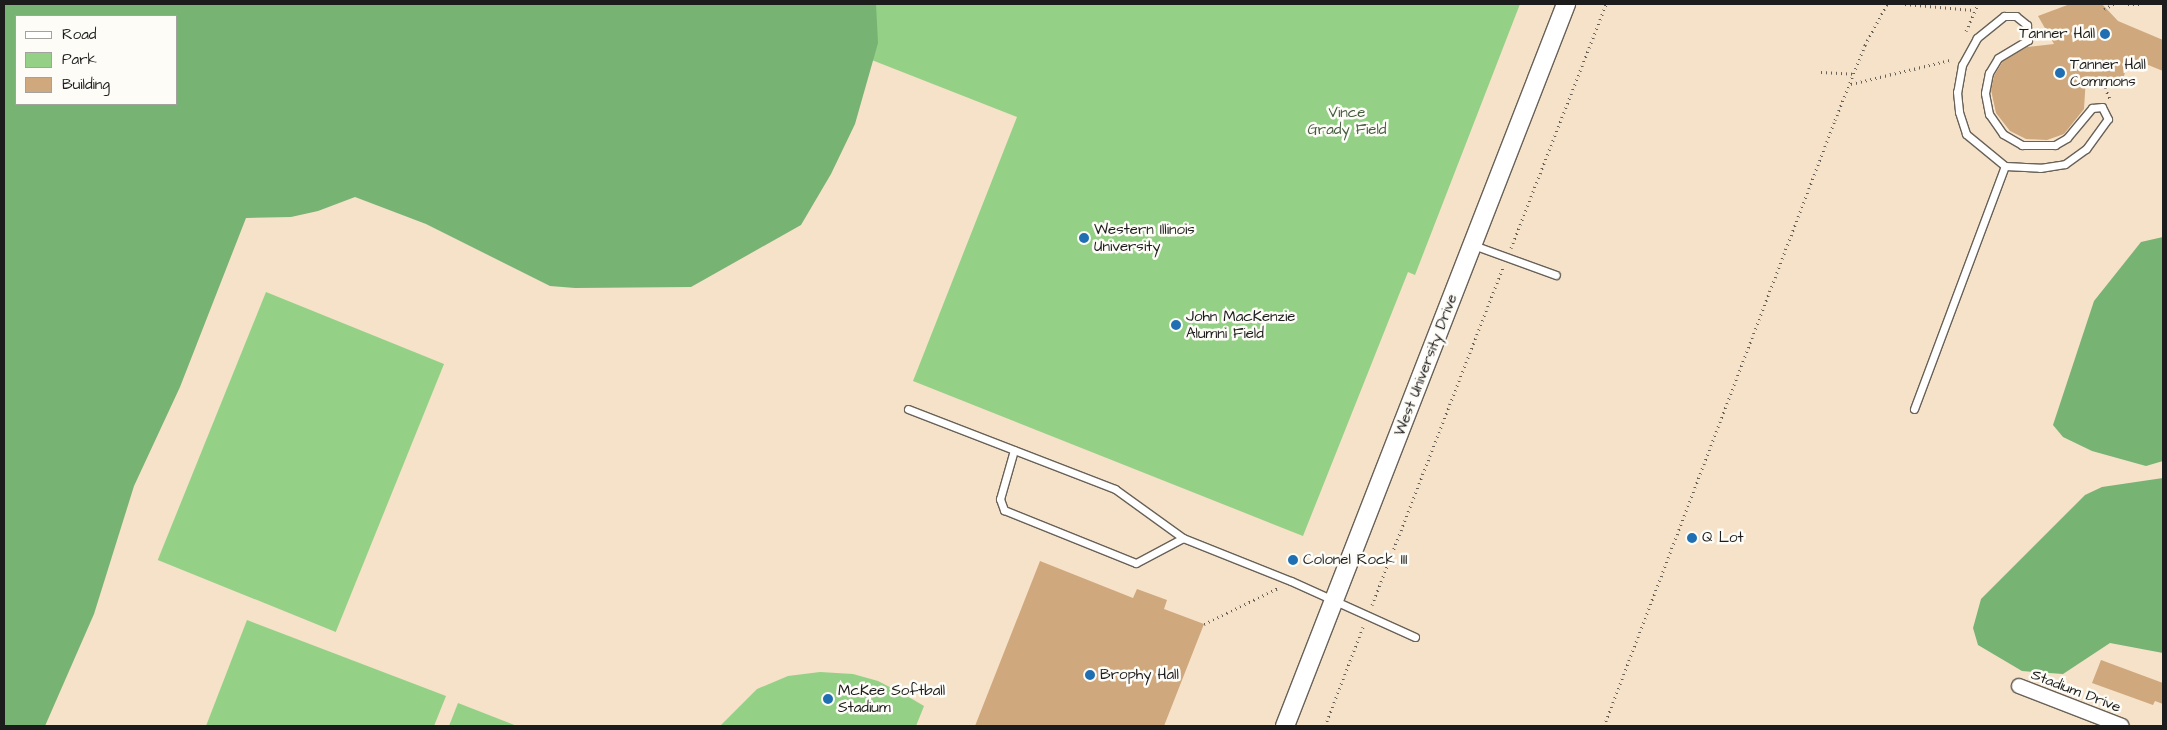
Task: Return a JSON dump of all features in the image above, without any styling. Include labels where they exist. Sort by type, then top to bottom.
[{"type":"street","name":"West University Drive","points":[[1285,726],[1566,4]]},
{"type":"street","name":"Stadium Drive","points":[[2019,686],[2122,726]]},
{"type":"lane","points":[[2004,16],[2016,16],[2027,25],[2028,40],[1998,58],[1989,73],[1985,93],[1989,114],[2003,134],[2022,146],[2056,145],[2079,126],[2092,108],[2102,107],[2108,119],[2086,149],[2065,164],[2040,168],[2005,166],[1966,134],[1959,112],[1957,92],[1962,65],[1977,38],[2004,16]]},
{"type":"lane","points":[[1914,409],[2005,166]]},
{"type":"lane","points":[[1473,245],[1556,275]]},
{"type":"lane","points":[[908,409],[1115,489],[1183,538],[1291,581],[1415,637]]},
{"type":"lane","points":[[1014,450],[1000,499],[1004,510],[1136,563],[1183,538]]},
{"type":"path","points":[[1325,726],[1606,4]]},
{"type":"path","points":[[1604,726],[1865,45],[1887,4]]},
{"type":"path","points":[[1905,4],[1973,10]]},
{"type":"path","points":[[2104,9],[2114,4]]},
{"type":"path","points":[[2128,4],[2139,4]]},
{"type":"path","points":[[1850,84],[1950,60]]},
{"type":"path","points":[[1821,72],[1854,74]]},
{"type":"path","points":[[1204,624],[1291,581]]},
{"type":"green space","points":[[4,4],[876,4],[878,43],[855,124],[831,174],[801,225],[691,287],[575,288],[550,286],[426,224],[355,197],[318,211],[291,217],[246,218],[180,387],[134,486],[94,614],[45,726],[4,726]]},
{"type":"green space","name":"Vince Grady Field","points":[[874,4],[1520,4],[1415,275],[1408,272],[1303,536],[913,381],[1017,117],[859,55]]},
{"type":"green space","points":[[2163,237],[2163,461],[2146,466],[2092,451],[2063,437],[2053,425],[2094,301],[2141,242]]},
{"type":"green space","points":[[266,292],[444,364],[336,632],[158,560]]},
{"type":"green space","points":[[2163,478],[2163,653],[2110,643],[2063,674],[2022,671],[1978,645],[1973,628],[1981,599],[2085,495],[2102,487]]},
{"type":"green space","points":[[247,620],[446,696],[434,726],[206,726]]},
{"type":"green space","name":"McKee Softball Stadium","points":[[820,672],[853,674],[878,681],[907,696],[924,706],[916,726],[720,726],[757,689],[788,676]]},
{"type":"green space","points":[[458,703],[517,726],[449,726]]},
{"type":"building","name":"Tanner Hall Commons","points":[[2070,4],[2102,4],[2118,21],[2163,40],[2163,71],[2131,58],[2119,88],[2086,77],[2084,109],[2064,134],[2047,140],[2026,139],[2010,131],[1996,113],[1991,90],[1994,76],[2003,61],[2027,47],[2054,44],[2038,16]]},
{"type":"building","name":"Brophy Hall","points":[[1040,561],[1133,598],[1137,589],[1167,600],[1164,609],[1204,624],[1164,726],[975,726]]},
{"type":"building","points":[[2101,660],[2163,683],[2163,704],[2155,701],[2153,705],[2092,683]]},
{"type":"place","name":"Tanner Hall","points":[[2105,34]]},
{"type":"place","name":"Tanner Hall Commons","points":[[2060,73]]},
{"type":"place","name":"Western Illinois University","points":[[1084,238]]},
{"type":"place","name":"John MacKenzie Alumni Field","points":[[1176,325]]},
{"type":"place","name":"Q Lot","points":[[1692,538]]},
{"type":"place","name":"Colonel Rock III","points":[[1293,560]]},
{"type":"place","name":"Brophy Hall","points":[[1090,675]]},
{"type":"place","name":"McKee Softball Stadium","points":[[828,699]]}]
